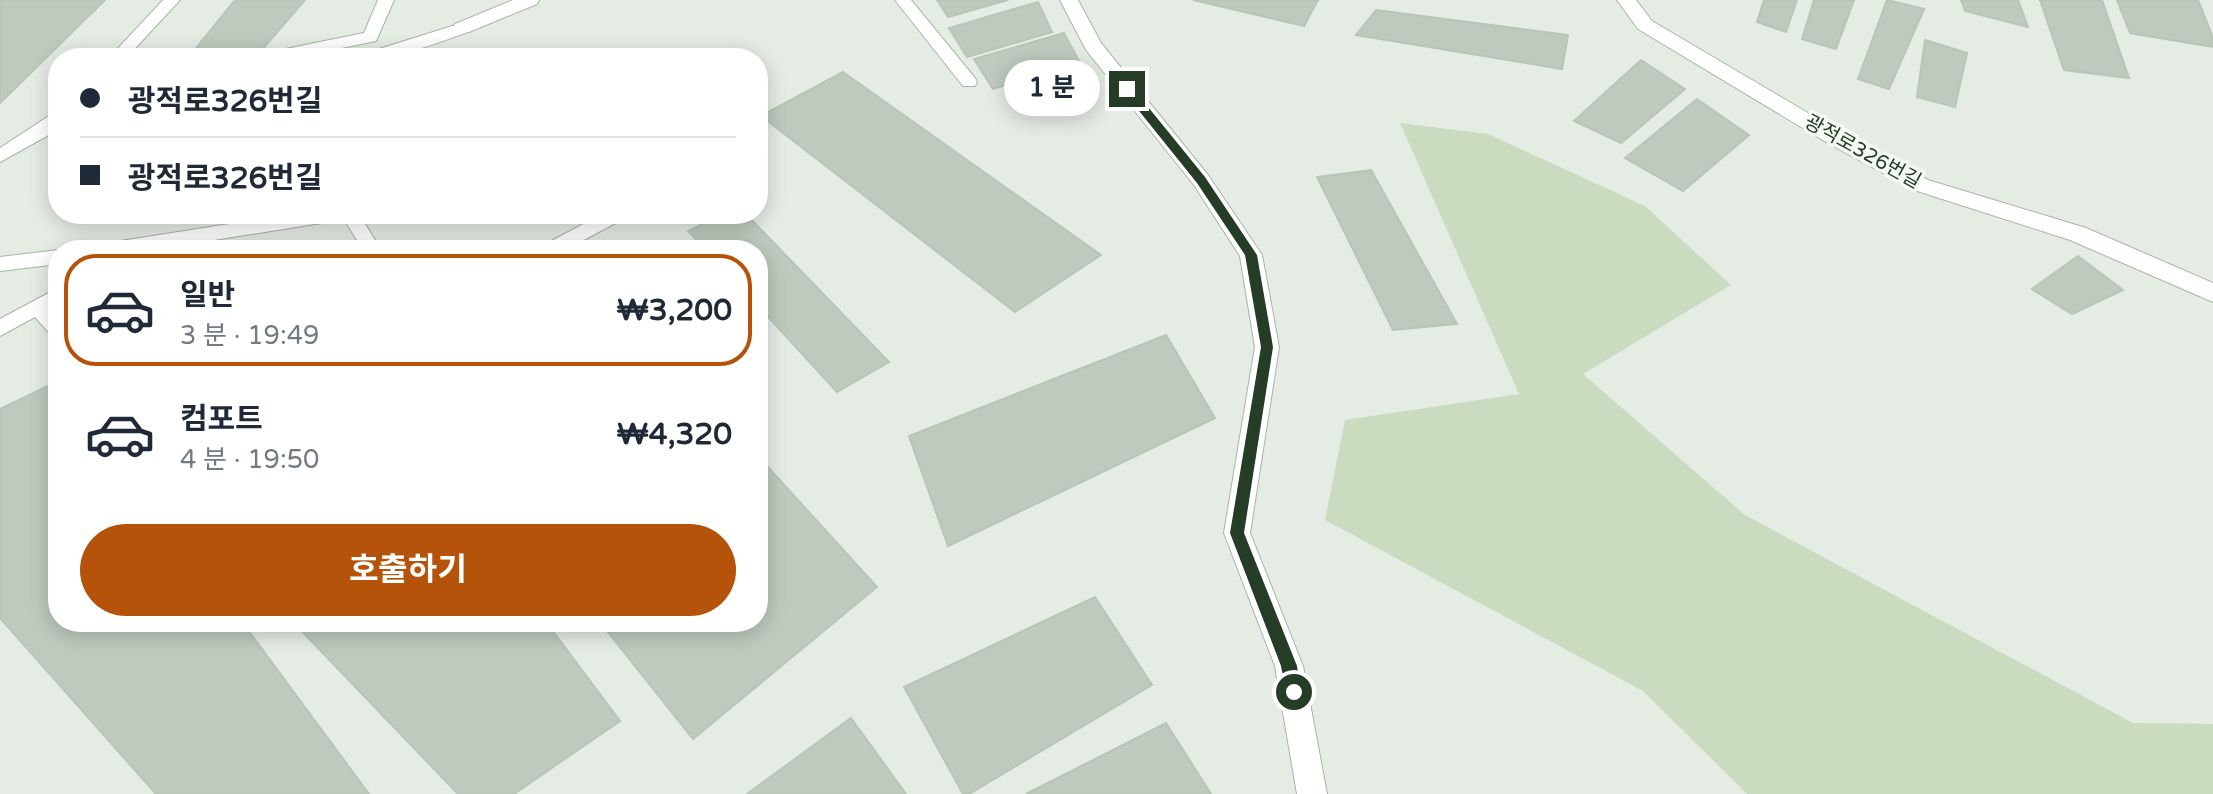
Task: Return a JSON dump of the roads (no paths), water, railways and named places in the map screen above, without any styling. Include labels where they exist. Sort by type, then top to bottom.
[{"type":"street","points":[[462,28],[530,0]]},
{"type":"street","points":[[1069,0],[1093,46],[1201,180],[1251,255],[1267,347],[1237,533],[1289,666],[1312,794]]},
{"type":"street","name":"광적로326번길","points":[[1626,0],[1645,25],[1828,134],[1921,185],[2078,234],[2213,293]]},
{"type":"lane","points":[[126,48],[172,0]]},
{"type":"lane","points":[[316,48],[370,37],[386,0]]},
{"type":"lane","points":[[903,0],[969,82]]},
{"type":"lane","points":[[405,48],[462,28]]},
{"type":"lane","points":[[0,156],[48,125]]},
{"type":"lane","points":[[183,240],[276,224]]},
{"type":"lane","points":[[569,240],[598,224]]},
{"type":"lane","points":[[0,264],[48,258]]},
{"type":"lane","points":[[0,328],[48,301]]},
{"type":"lane","points":[[37,307],[48,319]]}]
